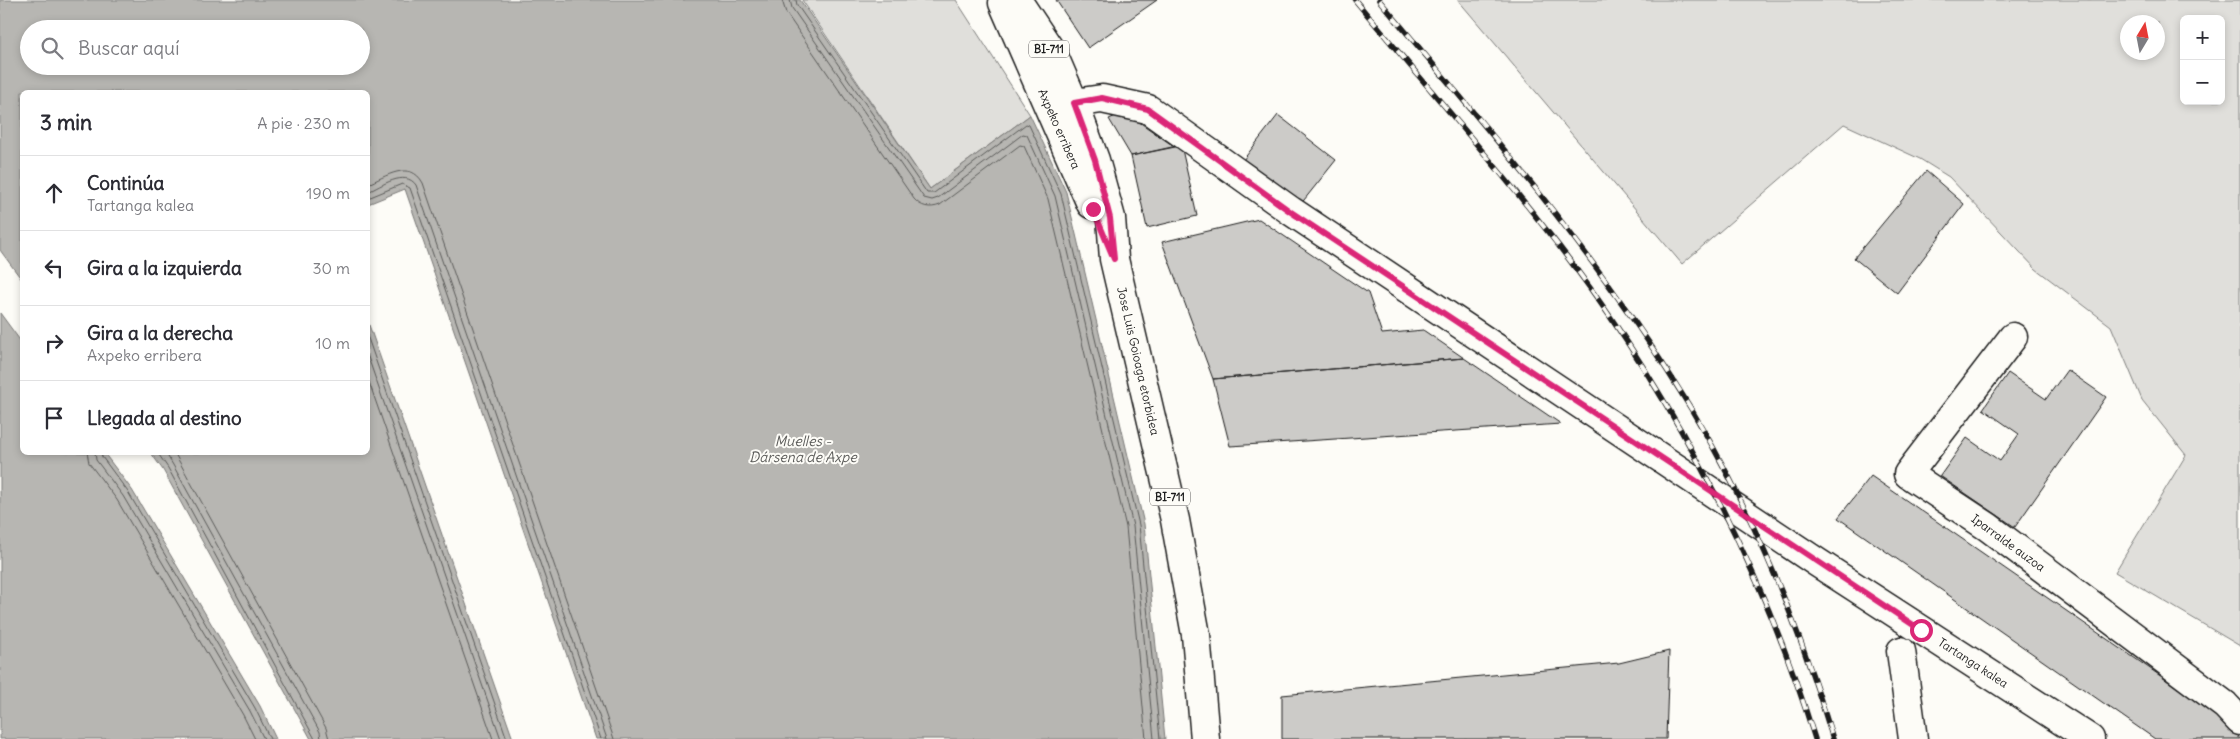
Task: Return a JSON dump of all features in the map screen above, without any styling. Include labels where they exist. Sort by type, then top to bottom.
[{"type":"street","name":"Axpeko erribera","points":[[1001,0],[1074,160],[1114,259]]},
{"type":"street","name":"Jose Luis Goioaga etorbidea","points":[[1017,0],[1053,54],[1095,160],[1104,194],[1110,218],[1114,259],[1176,520],[1196,635],[1205,739]]},
{"type":"street","name":"Tartanga kalea","points":[[1074,103],[1102,98],[1148,109],[1291,212],[1818,563],[2090,739]]},
{"type":"street","name":"Iparralde auzoa","points":[[2013,337],[1908,474],[1988,527],[2225,705],[2240,721]]},
{"type":"street","points":[[1901,651],[1913,739]]},
{"type":"shaded area","points":[[802,0],[956,0],[1030,115],[930,189]]},
{"type":"shaded area","points":[[1458,0],[2240,0],[2240,646],[2115,572],[2186,455],[2142,400],[2111,326],[2036,269],[1949,177],[1920,159],[1844,124],[1682,264]]},
{"type":"water","name":"Muelles - Dársena de Axpe","points":[[0,0],[800,0],[930,189],[1030,115],[1066,192],[1144,524],[1165,739],[596,739],[405,189],[370,203],[370,90],[20,90],[20,277],[0,250]]},
{"type":"water","points":[[0,313],[20,340],[20,455],[106,455],[132,490],[260,706],[276,739],[0,739]]},
{"type":"water","points":[[370,328],[513,739],[311,739],[163,470],[152,455],[370,455]]},
{"type":"building","points":[[1056,0],[1157,0],[1088,48]]},
{"type":"building","points":[[1125,112],[1175,147],[1131,156],[1109,119]]},
{"type":"building","points":[[1278,115],[1336,160],[1300,205],[1243,160]]},
{"type":"building","points":[[1181,145],[1197,216],[1147,228],[1131,156]]},
{"type":"building","points":[[1926,171],[1964,204],[1897,293],[1854,258]]},
{"type":"building","points":[[1259,219],[1368,293],[1382,334],[1423,330],[1464,358],[1213,379],[1162,242]]},
{"type":"building","points":[[1464,358],[1561,424],[1230,446],[1213,379]]},
{"type":"building","points":[[2067,370],[2106,397],[2015,527],[1940,476],[1967,438],[2000,461],[2019,434],[1983,409],[2008,373],[2046,399]]},
{"type":"building","points":[[1871,476],[2230,724],[2240,739],[2155,739],[1838,518]]},
{"type":"building","points":[[1669,651],[1666,739],[1282,739],[1282,695],[1619,663]]},
{"type":"railway","points":[[1355,0],[1492,162],[1545,228],[1610,316],[1646,372],[1681,430],[1743,552],[1794,676],[1815,739]]},
{"type":"railway","points":[[1379,0],[1493,136],[1567,229],[1637,325],[1696,417],[1743,505],[1784,597],[1802,644],[1833,739]]},
{"type":"route","points":[[1093,209],[1114,259],[1110,218],[1102,186],[1095,160],[1074,103],[1102,98],[1148,109],[1291,212],[1921,630]]}]
